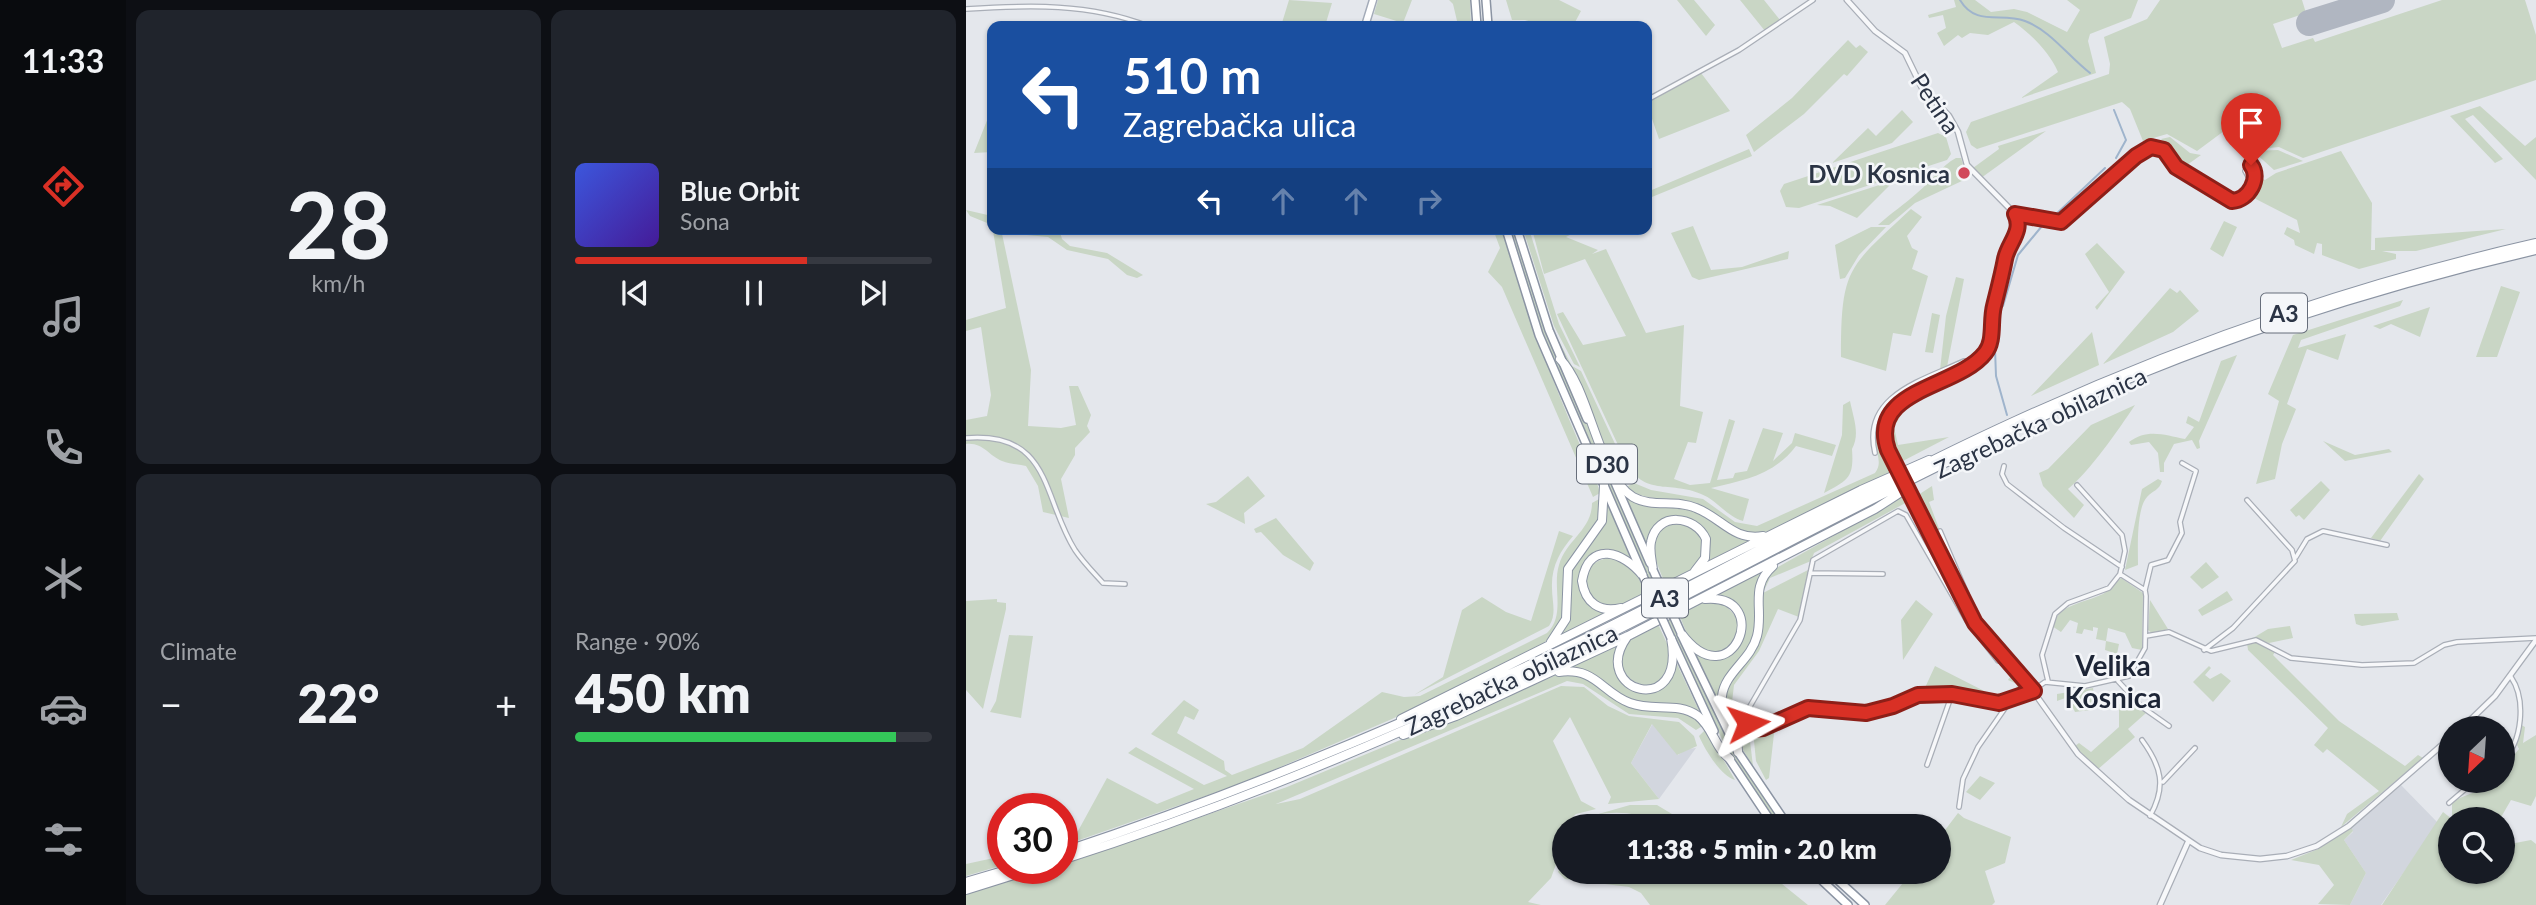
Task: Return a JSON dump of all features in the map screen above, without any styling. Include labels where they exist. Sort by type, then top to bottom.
[{"type":"highway","points":[[1475,0],[1477,21]]},
{"type":"highway","points":[[1486,0],[1488,21]]},
{"type":"highway","name":"D30","points":[[1508,235],[1539,335],[1643,576],[1730,760],[1766,814]]},
{"type":"highway","name":"D30","points":[[1519,235],[1531,279],[1560,359],[1681,633],[1738,752],[1780,814]]},
{"type":"highway","name":"Zagrebačka obilaznica","points":[[1078,847],[1193,807],[1391,728],[1592,635],[2015,421],[2140,367],[2267,319],[2440,266],[2536,243]]},
{"type":"highway","name":"Zagrebačka obilaznica","points":[[1078,854],[1245,795],[1380,741],[1595,642],[1925,475],[2088,398],[2206,349],[2342,302],[2536,250]]},
{"type":"highway","points":[[1560,359],[1614,474],[1630,495],[1654,503],[1688,505],[1742,536],[1773,534]]},
{"type":"highway","points":[[1391,728],[1414,711],[1640,602],[1773,534],[1927,460],[1936,461]]},
{"type":"highway","points":[[1380,741],[1387,742],[1428,727],[1628,636],[1887,503],[1925,475]]},
{"type":"highway","points":[[1544,649],[1564,624],[1568,569],[1602,521],[1604,486]]},
{"type":"highway","points":[[1653,570],[1650,544],[1655,532],[1669,520],[1688,520],[1703,533],[1707,551],[1703,562],[1680,582]]},
{"type":"highway","points":[[1640,602],[1611,610],[1598,608],[1585,595],[1582,581],[1589,563],[1610,553],[1627,558],[1643,576]]},
{"type":"highway","points":[[1738,752],[1738,746],[1723,714],[1722,696],[1727,681],[1747,656],[1758,634],[1759,584],[1780,559]]},
{"type":"highway","points":[[1681,633],[1690,646],[1707,655],[1726,653],[1738,643],[1742,625],[1735,607],[1723,600],[1702,599]]},
{"type":"highway","points":[[1628,636],[1620,647],[1617,666],[1625,681],[1639,690],[1655,689],[1670,677],[1675,659],[1671,638]]},
{"type":"highway","points":[[1545,675],[1583,673],[1633,705],[1690,711],[1705,722],[1730,760]]},
{"type":"highway","points":[[966,882],[987,876]]},
{"type":"highway","points":[[966,890],[987,883]]},
{"type":"highway","points":[[1826,884],[1848,905]]},
{"type":"highway","points":[[1842,884],[1865,905]]},
{"type":"main road","points":[[1367,21],[1373,0]]},
{"type":"street","points":[[1652,97],[1740,50],[1813,0]]},
{"type":"street","name":"Petina","points":[[1847,0],[1875,32],[1905,53],[1920,85],[1949,116],[1958,132],[1967,165],[2015,214]]},
{"type":"street","points":[[966,9],[1061,6],[1108,13],[1133,21]]},
{"type":"street","points":[[2253,185],[2245,171],[2249,164],[2256,172],[2253,185],[2242,198],[2232,201],[2176,167],[2164,150],[2151,147],[2136,156],[2064,220],[2054,222],[2045,217],[2015,214],[2017,231],[2006,257],[1993,308],[1990,345],[1975,362],[1907,398],[1888,419],[1885,437],[1893,460],[1969,611],[2034,691],[2084,762],[2150,816],[2188,842],[2215,854],[2251,859],[2287,856],[2317,846],[2349,826],[2438,748]]},
{"type":"street","points":[[1875,453],[1875,420],[1888,400],[1903,389],[1964,361],[1975,362]]},
{"type":"street","points":[[966,438],[984,438],[1015,446],[1031,456],[1045,479],[1075,550],[1103,583],[1125,584]]},
{"type":"street","points":[[2128,690],[2129,676],[2144,654],[2147,636],[2145,590],[2151,565],[2168,560],[2182,533],[2180,522],[2196,474],[2194,468],[2182,463]]},
{"type":"street","points":[[2004,466],[2003,474],[2007,484],[2064,528],[2122,567]]},
{"type":"street","points":[[2048,681],[2042,655],[2055,614],[2068,603],[2105,591],[2120,574],[2126,548],[2122,535],[2077,485]]},
{"type":"street","points":[[2246,500],[2296,557]]},
{"type":"street","points":[[2007,661],[1998,661],[1978,638],[1906,515],[1900,511],[1813,559],[1803,614],[1749,708],[1749,727],[1763,728],[1808,708],[1866,713],[1893,706],[1918,695],[1952,694],[1994,703],[2010,701],[2034,691],[2048,681],[2076,687],[2118,681],[2129,676]]},
{"type":"street","points":[[1940,531],[1968,594],[1969,611]]},
{"type":"street","points":[[2204,650],[2236,625],[2264,592],[2292,567],[2307,538],[2323,531],[2387,545]]},
{"type":"street","points":[[1810,573],[1882,574]]},
{"type":"street","points":[[2120,574],[2145,590]]},
{"type":"street","points":[[2147,636],[2169,632],[2204,650],[2217,650],[2256,640],[2291,658],[2351,665],[2388,665],[2421,661],[2444,645],[2536,639]]},
{"type":"street","points":[[2474,716],[2511,677],[2536,639]]},
{"type":"street","points":[[2511,677],[2517,688],[2521,716],[2515,737]]},
{"type":"street","points":[[2118,681],[2143,707],[2169,726]]},
{"type":"street","points":[[1927,765],[1952,694]]},
{"type":"street","points":[[1959,807],[1963,779],[1978,747],[2010,701]]},
{"type":"street","points":[[2142,740],[2159,767],[2162,783]]},
{"type":"street","points":[[2150,816],[2162,783],[2195,748]]},
{"type":"street","points":[[2449,803],[2461,793]]},
{"type":"street","points":[[2160,905],[2188,842]]},
{"type":"shaded area","points":[[1653,723],[1678,755],[1687,749],[1696,748],[1659,799],[1631,763]]},
{"type":"shaded area","points":[[2401,785],[2438,823],[2381,905],[2350,905],[2366,873],[2344,840],[2353,832],[2351,827]]},
{"type":"green space","points":[[1289,0],[1332,3],[1327,21],[1283,21]]},
{"type":"green space","points":[[1378,0],[1412,0],[1404,21],[1374,14]]},
{"type":"green space","points":[[1449,0],[1470,0],[1471,21],[1457,21],[1453,4]]},
{"type":"green space","points":[[1506,0],[1559,0],[1581,11],[1576,21],[1512,20]]},
{"type":"green space","points":[[1677,0],[1694,0],[1715,25],[1706,36]]},
{"type":"green space","points":[[1740,0],[1764,0],[1780,20],[1765,31]]},
{"type":"green space","points":[[1954,0],[1975,0],[1991,12],[2014,9],[2027,12],[2067,32],[2080,10],[2067,0],[2138,0],[2131,18],[2090,34],[2088,41],[2096,73],[2021,98],[2058,72],[2050,58],[2033,38],[2014,22],[1988,35],[1970,33],[1962,38],[1958,35],[1944,46],[1937,33],[1946,28],[1943,15],[1929,18],[1928,15],[1956,7]]},
{"type":"green space","points":[[2160,0],[2302,0],[2306,13],[2273,24],[2282,48],[2313,38],[2315,42],[2442,0],[2525,0],[2536,35],[2536,80],[2303,158],[2279,147],[2258,149],[2234,129],[2224,131],[2197,151],[2167,134],[2143,141],[2130,109],[2122,102],[1977,149],[1971,145],[1966,132],[1971,122],[2109,74],[2110,64],[2104,37],[2147,19]]},
{"type":"green space","points":[[1848,40],[1856,48],[1860,45],[1868,52],[1847,76],[1844,74],[1804,114],[1754,152],[1746,135],[1792,98]]},
{"type":"green space","points":[[1701,73],[1730,111],[1659,139],[1652,119],[1652,100]]},
{"type":"green space","points":[[2480,106],[2525,146],[2536,137],[2536,180],[2473,115],[2465,119],[2503,159],[2495,163],[2450,116]]},
{"type":"green space","points":[[1902,110],[1913,122],[1892,143],[1832,163],[1868,128],[1876,136]]},
{"type":"green space","points":[[987,120],[987,152],[974,153]]},
{"type":"green space","points":[[2046,131],[1981,178],[1973,168],[1999,149],[1998,146]]},
{"type":"green space","points":[[1938,133],[1946,137],[1951,154],[1947,160],[1799,208],[1786,207],[1780,191],[1784,184]]},
{"type":"green space","points":[[2170,137],[2190,153],[2201,155],[2187,165],[2161,139]]},
{"type":"green space","points":[[1749,149],[1752,156],[1652,197],[1652,190]]},
{"type":"green space","points":[[2278,150],[2303,161],[2274,170],[2253,151]]},
{"type":"green space","points":[[2341,151],[2372,203],[2371,250],[2375,250],[2375,238],[2506,229],[2416,251],[2382,251],[2396,254],[2396,259],[2359,269],[2322,255],[2322,244],[2317,243],[2314,254],[2295,245],[2294,240],[2284,234],[2287,227],[2300,233],[2297,220],[2248,195],[2258,177],[2265,180],[2276,173]]},
{"type":"green space","points":[[1956,158],[1961,158],[1963,164],[1957,168],[1964,180],[1915,203],[1889,225],[1878,225],[1946,165]]},
{"type":"green space","points":[[1895,180],[1857,218],[1830,206],[1817,205]]},
{"type":"green space","points":[[1911,209],[1922,217],[1907,236],[1912,248],[1918,251],[1912,269],[1928,276],[1911,336],[1893,333],[1886,371],[1841,357],[1843,304],[1852,271],[1861,258]]},
{"type":"green space","points":[[966,210],[987,215],[987,223],[970,216]]},
{"type":"green space","points":[[2224,221],[2237,227],[2223,257],[2210,249]]},
{"type":"green space","points":[[1693,226],[1711,270],[1742,267],[1789,251],[1788,259],[1699,280],[1692,277],[1671,233]]},
{"type":"green space","points":[[1871,227],[1886,227],[1859,255],[1845,278],[1840,279],[1835,245]]},
{"type":"green space","points":[[994,235],[1002,235],[1031,370],[1028,426],[1061,428],[1076,425],[1069,386],[1078,386],[1091,415],[1087,426],[1090,432],[1075,448],[1075,455],[1061,479],[1069,518],[1043,512],[1038,486],[1026,466],[1002,461],[977,445],[966,444],[966,420],[987,416],[991,395],[981,327],[966,331],[966,320],[1006,308]]},
{"type":"green space","points":[[1027,235],[1061,235],[1070,246],[1107,253],[1143,275],[1137,278],[1127,275],[1108,259],[1067,250],[1048,237]]},
{"type":"green space","points":[[1495,235],[1505,235],[1545,360],[1598,486],[1600,493],[1593,497],[1502,287],[1488,272],[1500,248]]},
{"type":"green space","points":[[1511,235],[1516,235],[1548,335],[1650,569],[1658,589],[1654,591],[1545,342]]},
{"type":"green space","points":[[1525,235],[1531,235],[1559,324],[1580,367],[1574,364],[1554,326]]},
{"type":"green space","points":[[1534,235],[1570,235],[1566,237],[1598,250],[1592,254],[1606,249],[1646,333],[1684,325],[1680,406],[1703,412],[1696,443],[1688,442],[1674,479],[1690,485],[1710,483],[1729,419],[1735,421],[1717,480],[1733,478],[1735,473],[1747,471],[1763,428],[1783,433],[1773,461],[1792,443],[1795,433],[1836,445],[1832,456],[1796,446],[1778,464],[1758,475],[1711,488],[1749,499],[1743,521],[1701,494],[1649,484],[1640,479],[1625,460],[1557,314],[1563,312],[1583,345],[1626,336],[1585,259],[1544,274]]},
{"type":"green space","points":[[2097,243],[2125,272],[2097,310],[2095,307],[2109,292],[2085,254]]},
{"type":"green space","points":[[1956,277],[1964,279],[1947,367],[1940,370],[1946,316]]},
{"type":"green space","points":[[2501,286],[2520,292],[2497,357],[2476,357]]},
{"type":"green space","points":[[2170,288],[2177,293],[2180,290],[2199,311],[2173,332],[2103,364]]},
{"type":"green space","points":[[2403,300],[2400,306],[2301,340],[2298,348],[2346,334],[2338,360],[2307,349],[2287,404],[2296,409],[2282,444],[2275,479],[2256,484],[2279,401],[2268,394],[2293,335]]},
{"type":"green space","points":[[2430,307],[2420,337],[2391,324],[2380,329],[2373,326]]},
{"type":"green space","points":[[1932,313],[1940,315],[1933,353],[1925,352]]},
{"type":"green space","points":[[1554,332],[1572,366],[1581,371],[1630,476],[1622,483],[1617,474]]},
{"type":"green space","points":[[2092,332],[2099,365],[2031,396]]},
{"type":"green space","points":[[2237,355],[2199,441],[2200,448],[2197,449],[2192,440],[2174,444],[2164,463],[2164,472],[2160,472],[2158,453],[2149,442],[2131,445],[2129,442],[2149,434],[2185,439],[2194,427],[2186,423],[2188,416],[2199,422],[2221,361]]},
{"type":"green space","points":[[1968,362],[1911,391],[1887,412],[1883,428],[1885,447],[1895,472],[1769,531],[1747,532],[1730,525],[1695,503],[1651,498],[1626,487],[1634,483],[1651,490],[1703,499],[1735,522],[1757,526],[1875,473],[1879,462],[1875,442],[1876,426],[1883,412],[1907,389]]},
{"type":"green space","points":[[1850,401],[1856,432],[1851,472],[1839,485],[1824,493],[1842,435],[1843,405]]},
{"type":"green space","points":[[1907,405],[1894,427],[1898,445],[1949,437],[1899,463],[1892,447],[1890,431],[1894,417]]},
{"type":"green space","points":[[2135,405],[2094,462],[2068,489],[2084,505],[2074,518],[2043,486],[2039,473],[2048,469],[2091,425]]},
{"type":"green space","points":[[2323,441],[2355,455],[2389,449],[2392,452],[2345,461]]},
{"type":"green space","points":[[2419,474],[2424,479],[2380,541],[2371,538]]},
{"type":"green space","points":[[1248,476],[1265,496],[1244,513],[1245,524],[1206,504],[1216,502]]},
{"type":"green space","points":[[2158,479],[2162,481],[2161,484],[2147,497],[2141,510],[2138,565],[2125,570],[2142,489]]},
{"type":"green space","points":[[2321,481],[2330,490],[2304,520],[2299,515],[2296,517],[2290,510]]},
{"type":"green space","points":[[1932,486],[1934,500],[1929,502],[1968,605],[1915,497]]},
{"type":"green space","points":[[1624,493],[1694,510],[1734,534],[1756,539],[1703,567],[1710,547],[1699,524],[1683,517],[1667,519],[1647,546]]},
{"type":"green space","points":[[1906,495],[1909,501],[1814,553],[1811,561],[1770,578],[1763,593],[1808,570],[1801,611],[1799,617],[1778,609],[1759,651],[1734,685],[1731,711],[1725,714],[1726,688],[1755,648],[1760,592],[1771,571]]},
{"type":"green space","points":[[1601,498],[1599,520],[1567,565],[1561,625],[1542,645],[1392,719],[1243,783],[1078,840],[1078,831],[1107,778],[1157,804],[1194,789],[1128,753],[1136,747],[1204,785],[1227,776],[1151,734],[1184,700],[1199,710],[1194,720],[1185,716],[1177,733],[1224,761],[1225,770],[1232,775],[1303,748],[1382,692],[1404,697],[1420,696],[1547,633],[1556,618],[1557,573],[1562,556],[1588,521],[1592,503]]},
{"type":"green space","points":[[1607,503],[1630,557],[1615,551],[1594,555],[1582,591],[1608,612],[1560,635],[1567,618],[1570,573],[1577,557],[1599,528]]},
{"type":"green space","points":[[1276,518],[1314,563],[1310,571],[1283,555],[1261,532],[1256,533],[1254,529]]},
{"type":"green space","points":[[1685,522],[1703,537],[1701,557],[1694,569],[1666,585],[1654,553],[1656,536],[1671,525]]},
{"type":"green space","points":[[1559,531],[1573,536],[1555,566],[1552,580],[1553,612],[1549,626],[1414,695],[1443,677],[1462,610],[1482,597],[1506,612],[1531,621]]},
{"type":"green space","points":[[1619,556],[1636,572],[1646,595],[1625,605],[1602,606],[1587,588],[1586,573],[1597,562]]},
{"type":"green space","points":[[2206,562],[2219,577],[2202,589],[2190,577]]},
{"type":"green space","points":[[1764,570],[1755,590],[1755,635],[1718,703],[1694,651],[1713,658],[1741,641],[1745,625],[1724,598],[1713,596]]},
{"type":"green space","points":[[2121,578],[2143,593],[2142,650],[2132,648],[2125,633],[2108,628],[2106,641],[2096,639],[2098,628],[2093,627],[2093,631],[2084,629],[2082,634],[2076,633],[2078,623],[2070,620],[2061,632],[2052,626],[2060,613],[2103,594]]},
{"type":"green space","points":[[2227,591],[2233,600],[2202,616],[2198,610]]},
{"type":"green space","points":[[997,599],[997,602],[1006,603],[1006,609],[983,709],[966,690],[966,601]]},
{"type":"green space","points":[[1916,600],[1933,614],[1903,660],[1901,620]]},
{"type":"green space","points":[[2150,600],[2168,629],[2153,634],[2148,630]]},
{"type":"green space","points":[[1717,601],[1730,610],[1737,620],[1739,630],[1730,647],[1722,652],[1712,653],[1697,648],[1679,614],[1703,602]]},
{"type":"green space","points":[[2397,613],[2399,620],[2362,626],[2356,624],[2354,614]]},
{"type":"green space","points":[[1671,618],[1725,736],[1776,814],[1769,814],[1726,748],[1667,620]]},
{"type":"green space","points":[[1658,624],[1669,648],[1669,673],[1651,686],[1642,685],[1623,671],[1623,649],[1629,641]]},
{"type":"green space","points":[[2290,626],[2293,638],[2269,643],[2253,638],[2268,629]]},
{"type":"green space","points":[[1009,635],[1033,636],[1021,718],[990,712],[996,701]]},
{"type":"green space","points":[[2106,641],[2119,644],[2117,654],[2105,650]]},
{"type":"green space","points":[[2256,642],[2275,652],[2273,655],[2339,721],[2405,766],[2418,755],[2423,758],[2341,827],[2347,814],[2379,791],[2327,749],[2323,753],[2314,745],[2328,728],[2248,650],[2247,643]]},
{"type":"green space","points":[[1619,644],[1614,664],[1620,679],[1656,690],[1671,679],[1677,664],[1701,715],[1683,706],[1632,700],[1596,678],[1570,667]]},
{"type":"green space","points":[[1935,666],[1992,695],[2016,691],[2017,684],[2008,680],[2013,673],[2027,690],[2000,700],[1951,691],[1923,692]]},
{"type":"green space","points":[[2209,666],[2211,668],[2205,675],[2210,679],[2221,673],[2231,681],[2213,702],[2193,682]]},
{"type":"green space","points":[[1559,674],[1582,674],[1622,701],[1682,709],[1704,725],[1696,730],[1678,718],[1629,714],[1583,684],[1567,681],[1276,804],[1300,799],[1561,686],[1584,687],[1608,706],[1629,716],[1679,722],[1694,736],[1697,746],[1677,755],[1652,724],[1631,763],[1659,799],[1608,804],[1611,797],[1570,717],[1553,741],[1581,801],[1596,809],[1576,814],[1552,814],[1552,875],[1528,902],[1541,905],[966,905],[966,894],[999,884],[1078,884],[1078,859],[1287,787]]},
{"type":"green space","points":[[2093,688],[2095,706],[2090,710],[2075,712],[2068,697],[2057,701],[2057,694]]},
{"type":"green space","points":[[2119,704],[2131,708],[2137,704],[2146,713],[2128,729],[2135,737],[2097,770],[2075,746],[2079,743],[2091,752],[2119,727]]},
{"type":"green space","points":[[1736,714],[1742,716],[1749,733],[1753,766],[1736,739],[1730,717]]},
{"type":"green space","points":[[1775,725],[1769,778],[1766,780],[1756,761],[1753,731]]},
{"type":"green space","points":[[2521,725],[2525,727],[2523,743],[2536,735],[2536,796],[2531,806],[2511,800],[2507,807],[2452,807],[2456,800],[2471,793],[2515,793],[2515,754],[2519,749],[2516,743]]},
{"type":"green space","points":[[1706,729],[1735,780],[1719,768],[1705,748],[1699,736]]},
{"type":"green space","points":[[1980,776],[1995,783],[1980,800],[1966,792]]},
{"type":"green space","points":[[1630,805],[1657,805],[1672,814],[1610,813],[1598,814]]},
{"type":"green space","points":[[1958,813],[2011,837],[2005,863],[1985,871],[1995,902],[1992,905],[1885,905],[1902,884],[1951,884],[1951,822]]},
{"type":"green space","points":[[2438,820],[2438,884],[2515,884],[2515,843],[2531,840],[2536,844],[2536,905],[2382,905]]},
{"type":"green space","points":[[2351,827],[2353,831],[2344,840],[2366,873],[2350,905],[2318,904],[2334,885],[2319,865],[2291,860],[2318,849]]},
{"type":"green space","points":[[987,859],[987,870],[966,876],[966,864]]},
{"type":"green space","points":[[1605,884],[1782,884],[1808,905],[1650,905],[1641,893],[1629,887]]},
{"type":"waterway","points":[[1960,0],[1966,8],[1981,16],[2016,19],[2034,25],[2090,73]]},
{"type":"waterway","points":[[2114,110],[2126,140],[2116,158]]},
{"type":"waterway","points":[[2052,218],[2105,168]]},
{"type":"waterway","points":[[2003,306],[2018,255],[2042,226]]},
{"type":"waterway","points":[[1995,349],[1996,376],[2007,415]]},
{"type":"runway","points":[[2309,23],[2382,0]]},
{"type":"place","name":"DVD Kosnica","points":[[1964,173]]},
{"type":"district","name":"Velika Kosnica","points":[[2113,681]]},
{"type":"route","points":[[1748,723],[1749,727],[1758,730],[1808,708],[1875,712],[1918,695],[1952,694],[1999,703],[2034,691],[1981,631],[1965,605],[1888,450],[1885,437],[1888,419],[1907,398],[1970,365],[1986,352],[1990,345],[1993,308],[2008,249],[2017,231],[2015,214],[2045,217],[2056,223],[2061,222],[2136,156],[2151,147],[2164,150],[2176,167],[2232,201],[2242,198],[2255,181],[2256,172],[2251,165]]}]
